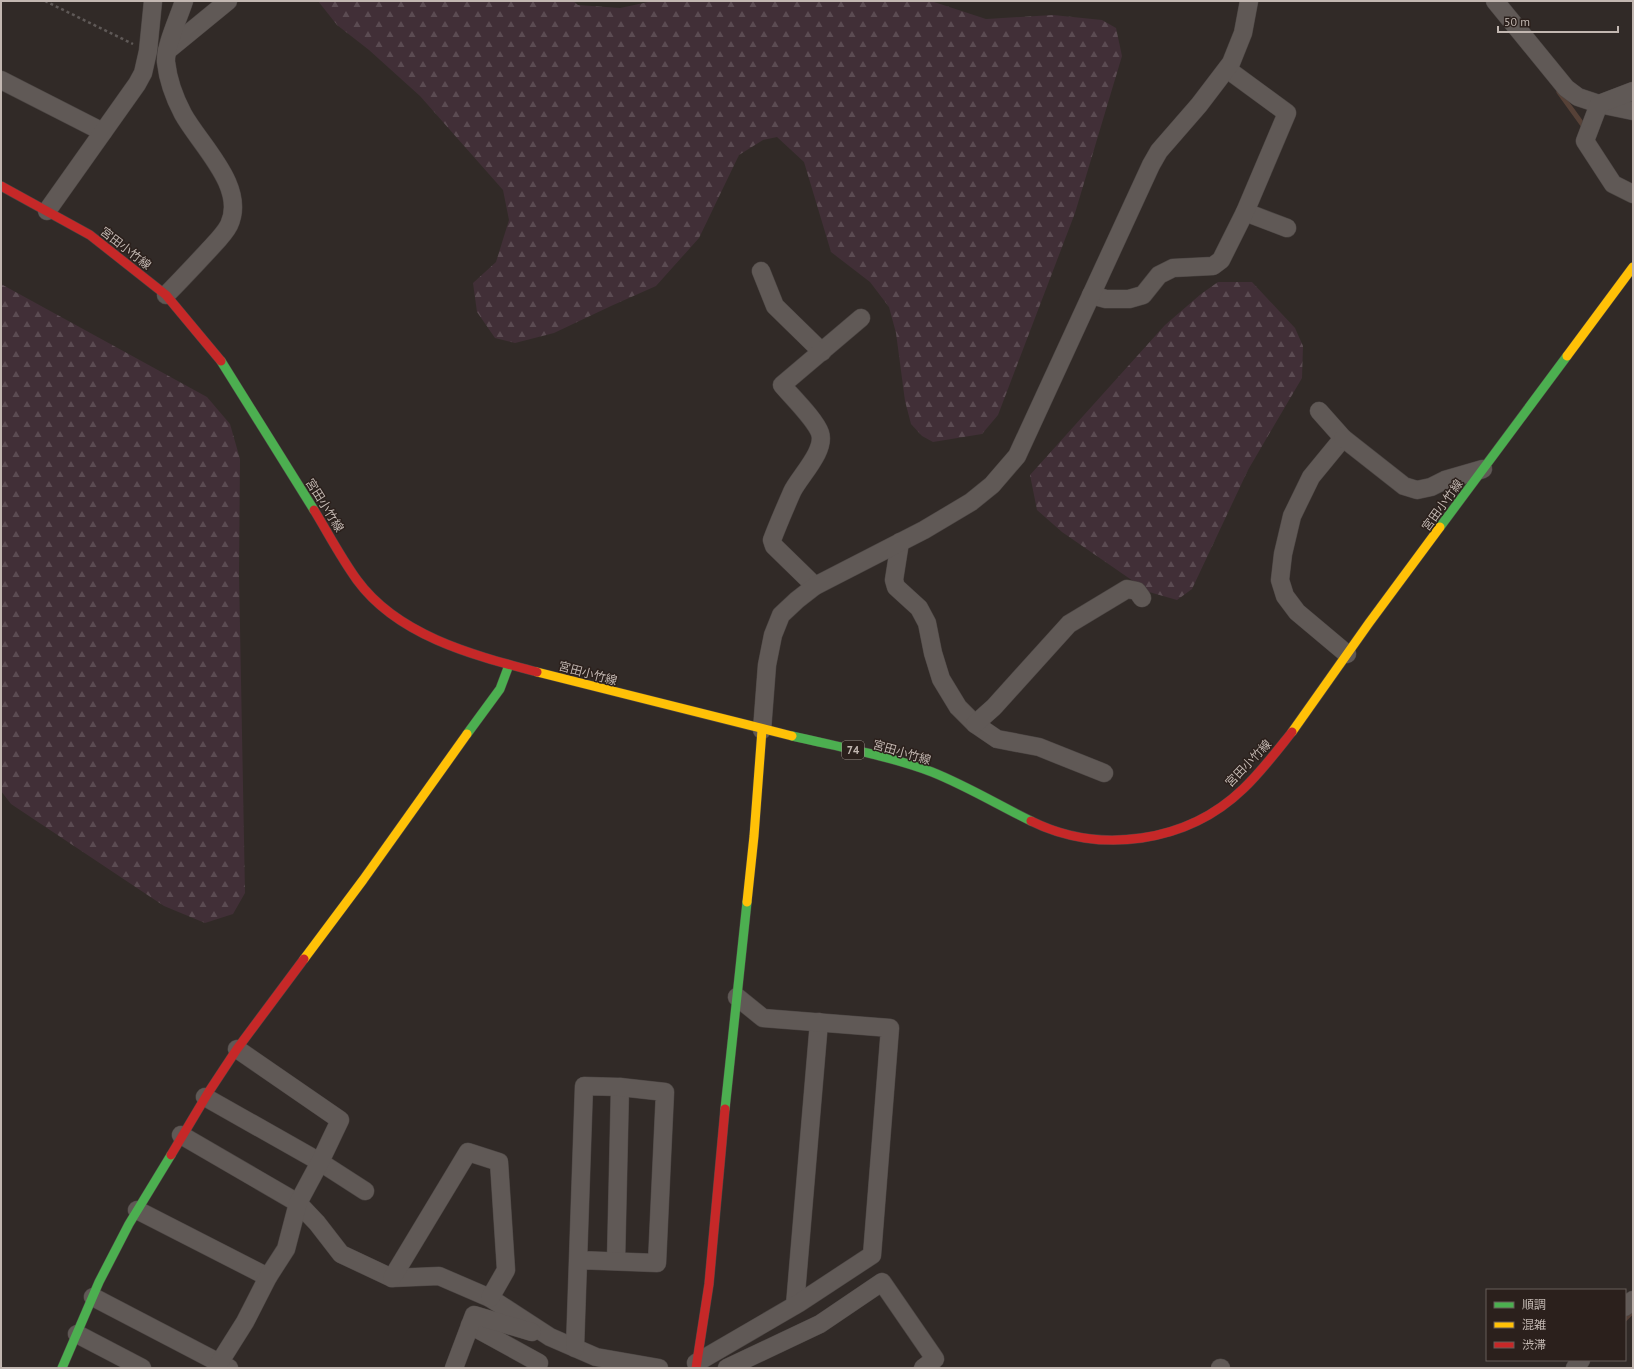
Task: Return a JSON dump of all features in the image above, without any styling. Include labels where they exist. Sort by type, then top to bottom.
[{"type":"main road","name":"宮田小竹線","points":[[1,186],[90,235],[166,295],[226,367],[357,580],[376,602],[395,617],[424,633],[465,650],[510,665],[762,730],[887,758],[936,774],[979,793],[1038,825],[1074,838],[1103,841],[1144,839],[1172,831],[1208,814],[1242,790],[1288,738],[1347,654],[1633,267]]},
{"type":"main road","points":[[62,1368],[93,1297],[137,1210],[205,1097],[237,1049],[452,758],[500,689],[510,665]]},
{"type":"main road","points":[[696,1366],[709,1284],[754,836],[762,730]]},
{"type":"street","points":[[46,211],[137,84],[147,57],[154,1]]},
{"type":"street","points":[[166,295],[218,240],[229,225],[233,212],[232,197],[228,182],[184,115],[176,98],[166,61],[167,51],[184,1]]},
{"type":"street","points":[[147,57],[167,51],[228,1]]},
{"type":"street","points":[[762,730],[767,665],[773,635],[781,615],[815,586],[924,530],[971,502],[992,485],[1017,456],[1151,165],[1159,151],[1199,105],[1231,63],[1243,33],[1249,1]]},
{"type":"street","points":[[1495,1],[1566,88],[1578,97],[1599,104],[1633,111]]},
{"type":"street","points":[[1091,295],[1106,299],[1129,299],[1143,295],[1159,275],[1173,268],[1213,266],[1221,260],[1245,212],[1287,113],[1227,69]]},
{"type":"street","points":[[1,80],[103,132]]},
{"type":"street","points":[[1633,91],[1599,104],[1585,141],[1613,184],[1633,194]]},
{"type":"street","points":[[1245,212],[1287,228]]},
{"type":"street","points":[[761,271],[775,306],[822,352]]},
{"type":"street","points":[[815,586],[774,546],[772,540],[793,491],[816,455],[820,442],[820,434],[814,423],[782,385],[861,318]]},
{"type":"street","points":[[1319,411],[1343,438],[1404,486],[1417,490],[1431,487],[1445,480],[1483,470]]},
{"type":"street","points":[[1343,438],[1311,477],[1292,516],[1283,554],[1280,580],[1285,596],[1297,612],[1347,654]]},
{"type":"street","points":[[900,542],[894,580],[896,587],[919,608],[927,622],[933,653],[941,679],[958,707],[975,724],[997,739],[1039,747],[1104,773]]},
{"type":"street","points":[[975,724],[994,707],[1069,624],[1127,589],[1137,591],[1142,598]]},
{"type":"street","points":[[696,1366],[795,1305],[872,1254],[890,1028],[763,1018],[737,997]]},
{"type":"street","points":[[795,1305],[819,1022]]},
{"type":"street","points":[[93,1297],[222,1366],[268,1277],[286,1249],[298,1203],[340,1120],[237,1049]]},
{"type":"street","points":[[575,1348],[578,1260],[584,1086],[620,1087],[665,1092],[657,1263],[578,1260]]},
{"type":"street","points":[[616,1261],[620,1087]]},
{"type":"street","points":[[205,1097],[320,1162],[366,1191]]},
{"type":"street","points":[[181,1136],[298,1203],[317,1223],[341,1254],[392,1278],[439,1276],[490,1298],[550,1337]]},
{"type":"street","points":[[392,1278],[468,1152],[499,1162],[506,1270],[490,1298]]},
{"type":"street","points":[[137,1210],[268,1277]]},
{"type":"street","points":[[727,1368],[820,1324],[882,1282],[935,1359],[923,1368]]},
{"type":"street","points":[[454,1368],[474,1315],[550,1337],[596,1357],[602,1363],[659,1368]]},
{"type":"street","points":[[470,1325],[539,1363],[537,1368]]},
{"type":"street","points":[[78,1334],[142,1368]]},
{"type":"street","points":[[696,1366],[720,1368]]},
{"type":"path","points":[[45,1],[147,57]]},
{"type":"green space","points":[[318,1],[573,1],[578,5],[620,8],[653,1],[931,1],[986,19],[1053,15],[1102,20],[1116,28],[1122,56],[1075,213],[998,415],[982,434],[933,442],[922,436],[911,424],[905,401],[896,333],[889,307],[870,282],[831,252],[804,162],[777,137],[763,140],[739,155],[699,238],[656,286],[554,333],[515,343],[495,338],[477,312],[473,283],[496,262],[509,220],[503,190],[420,96],[369,50],[337,25]]},
{"type":"green space","points":[[1218,282],[1252,282],[1295,328],[1303,346],[1302,378],[1248,470],[1192,589],[1177,600],[1149,592],[1062,532],[1037,510],[1030,475],[1165,325],[1201,294]]},
{"type":"green space","points":[[1,284],[207,397],[230,424],[240,459],[239,574],[245,893],[233,914],[205,923],[164,906],[11,804],[1,791]]},
{"type":"waterway","points":[[1559,92],[1585,128]]},
{"type":"waterway","points":[[1626,1318],[1633,1311]]},
{"type":"traffic: fast","points":[[1440,527],[1567,356]]},
{"type":"traffic: fast","points":[[221,361],[314,510]]},
{"type":"traffic: fast","points":[[467,734],[500,689],[509,665]]},
{"type":"traffic: fast","points":[[792,736],[880,756],[932,772],[970,789],[1031,821]]},
{"type":"traffic: fast","points":[[725,1109],[747,902]]},
{"type":"traffic: fast","points":[[62,1368],[99,1282],[129,1224],[171,1155]]},
{"type":"traffic: slow","points":[[1567,356],[1633,267]]},
{"type":"traffic: slow","points":[[1292,732],[1369,623],[1440,527]]},
{"type":"traffic: slow","points":[[537,672],[792,736]]},
{"type":"traffic: slow","points":[[747,902],[754,836],[762,730]]},
{"type":"traffic: slow","points":[[304,959],[363,880],[467,734]]},
{"type":"traffic: jam","points":[[1,186],[90,235],[166,295],[221,361]]},
{"type":"traffic: jam","points":[[314,510],[357,580],[374,599],[393,616],[438,641],[488,658],[537,672]]},
{"type":"traffic: jam","points":[[1031,821],[1057,832],[1085,838],[1113,840],[1142,838],[1169,832],[1196,822],[1221,807],[1250,782],[1292,732]]},
{"type":"traffic: jam","points":[[171,1155],[208,1093],[237,1049],[304,959]]},
{"type":"traffic: jam","points":[[696,1368],[709,1284],[725,1109]]}]
